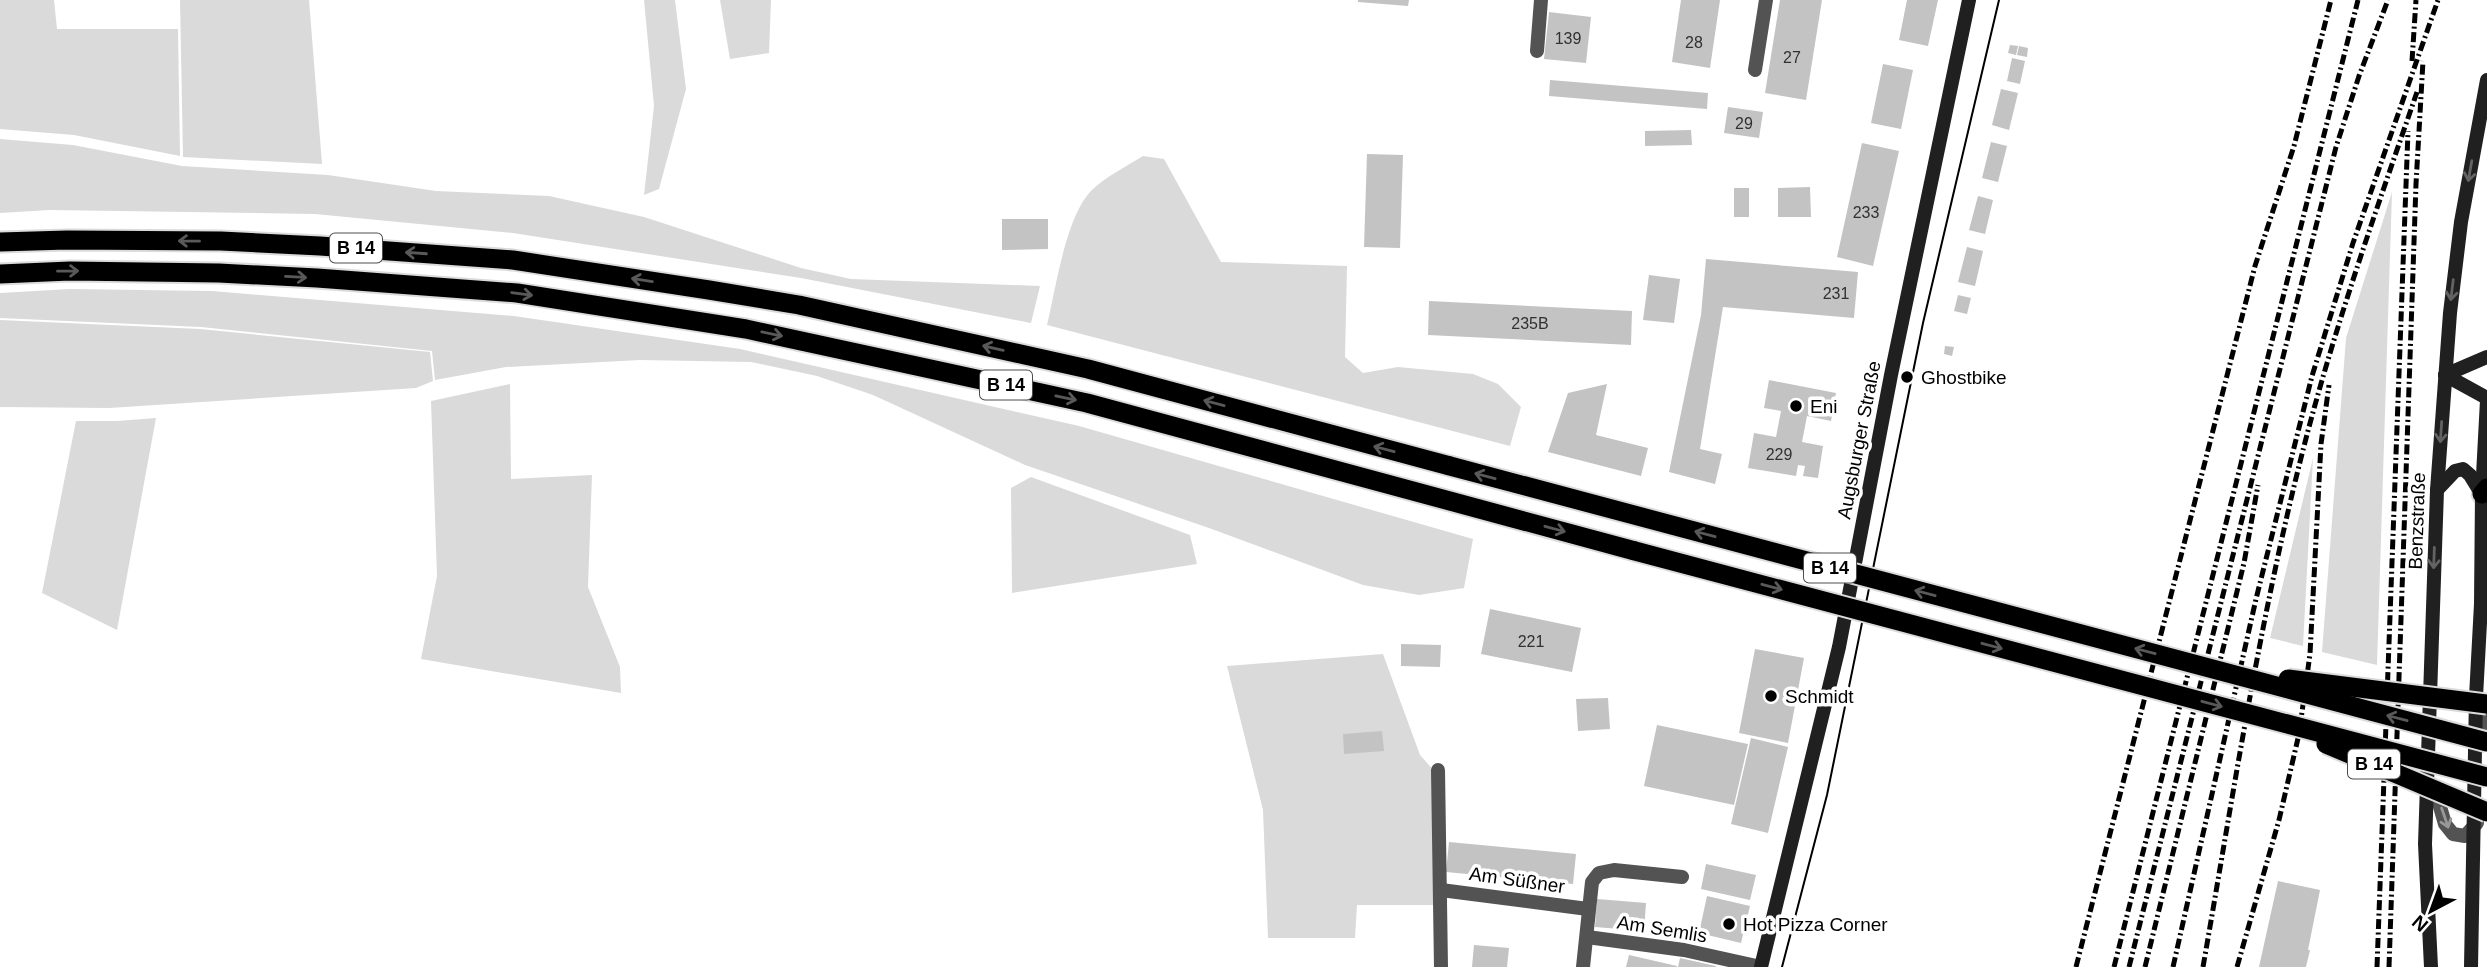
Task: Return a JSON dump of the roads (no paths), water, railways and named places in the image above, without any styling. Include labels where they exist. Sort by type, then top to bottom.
[{"type":"highway","name":"B 14","points":[[0,242],[193,241],[320,246],[513,260],[799,305],[1088,369],[2487,742]]},
{"type":"highway","name":"B 14","points":[[0,274],[70,271],[219,273],[317,278],[517,293],[746,329],[1087,403],[2487,777]]},
{"type":"highway","name":"B 14","points":[[2211,668],[2482,701]]},
{"type":"highway","name":"B 14","points":[[2260,716],[2487,812]]},
{"type":"main road","name":"Augsburger Straße","points":[[1761,967],[1839,647],[1891,375],[1969,0]]},
{"type":"main road","name":"Benzstraße","points":[[2431,967],[2425,844],[2437,490],[2449,313],[2461,222],[2487,80]]},
{"type":"main road","points":[[2445,375],[2487,357]]},
{"type":"main road","points":[[2445,375],[2487,399],[2481,604],[2482,701],[2473,830],[2470,967]]},
{"type":"main road","points":[[2437,490],[2455,471],[2463,469],[2484,491]]},
{"type":"street","points":[[1537,51],[1541,0]]},
{"type":"street","points":[[1755,70],[1766,0]]},
{"type":"street","points":[[2482,701],[2487,731]]},
{"type":"street","name":"Am Süßner","points":[[1438,770],[1441,967]]},
{"type":"street","points":[[2426,782],[2453,834],[2462,836],[2473,830],[2487,804]]},
{"type":"street","name":"Am Süßner","points":[[1587,937],[1592,882],[1599,873],[1614,870],[1682,877]]},
{"type":"street","name":"Am Süßner","points":[[1441,890],[1588,909]]},
{"type":"street","points":[[1583,967],[1587,937]]},
{"type":"street","name":"Am Semlis","points":[[1587,937],[1684,950],[1761,967]]},
{"type":"tram line","points":[[1782,967],[1827,795],[1923,323],[1999,0]]},
{"type":"railway","points":[[2076,967],[2255,266],[2294,146],[2331,0]]},
{"type":"railway","points":[[2114,967],[2358,0]]},
{"type":"railway","points":[[2129,967],[2336,147],[2388,0]]},
{"type":"railway","points":[[2412,61],[2416,0]]},
{"type":"railway","points":[[2173,967],[2256,599],[2312,376],[2353,243],[2438,0]]},
{"type":"railway","points":[[2389,967],[2416,184],[2423,61]]},
{"type":"railway","points":[[2203,967],[2260,645],[2302,454],[2341,317],[2417,92]]},
{"type":"railway","points":[[2377,967],[2408,131]]},
{"type":"railway","points":[[2237,967],[2279,820],[2299,734],[2310,654],[2321,444],[2329,385]]},
{"type":"railway","points":[[2145,967],[2244,563],[2258,485]]},
{"type":"place","name":"Ghostbike","points":[[1907,377]]},
{"type":"place","name":"Eni","points":[[1796,406]]},
{"type":"place","name":"Schmidt","points":[[1771,696]]},
{"type":"place","name":"Hot Pizza Corner","points":[[1729,924]]}]
